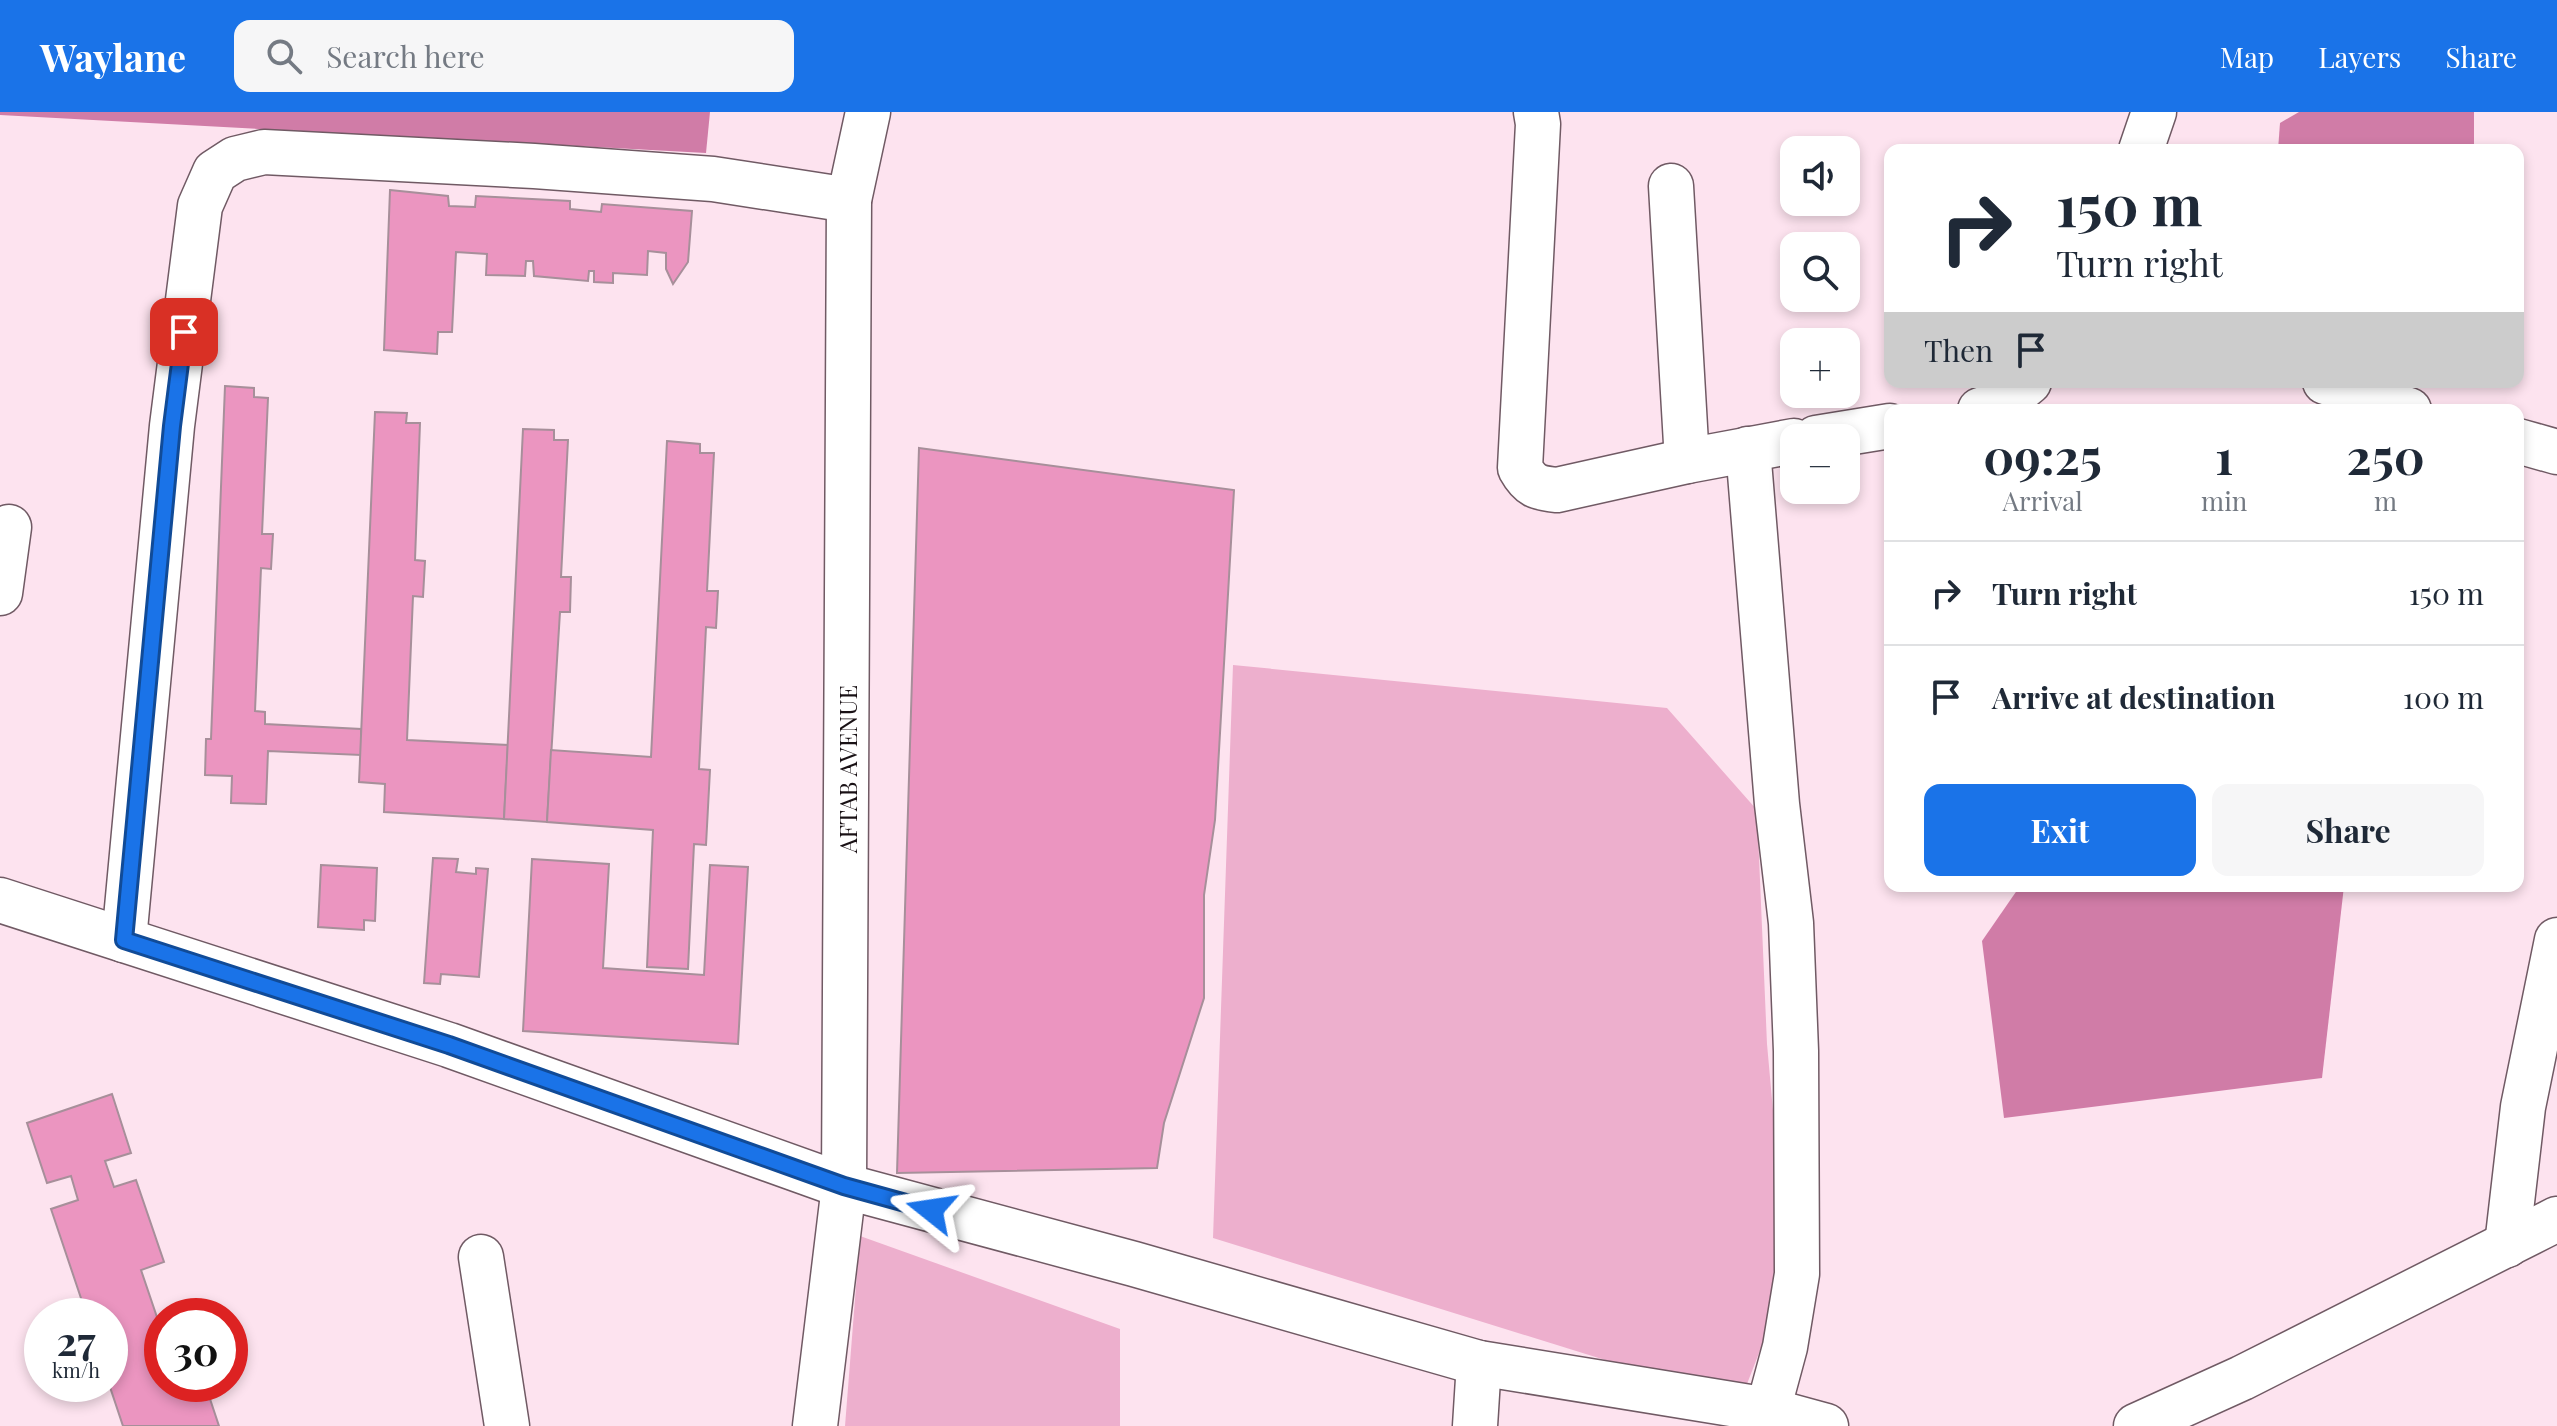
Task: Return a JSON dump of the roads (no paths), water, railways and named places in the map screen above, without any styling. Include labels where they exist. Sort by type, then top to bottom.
[{"type":"street","name":"AFTAB AVENUE","points":[[815,1426],[844,1186],[849,200],[868,112]]},
{"type":"street","points":[[1536,112],[1538,124],[1520,468],[1527,481],[1536,488],[1557,490],[1780,443]]},
{"type":"street","points":[[2143,144],[2154,112]]},
{"type":"street","points":[[124,940],[172,426],[200,206],[215,172],[235,159],[264,152],[713,179],[849,200]]},
{"type":"street","points":[[1671,186],[1687,461]]},
{"type":"street","points":[[1997,404],[2022,388]]},
{"type":"street","points":[[2343,388],[2391,404]]},
{"type":"street","points":[[1860,431],[1884,427]]},
{"type":"street","points":[[2524,443],[2557,452]]},
{"type":"street","points":[[1748,449],[1777,804],[1791,923],[1796,1051],[1797,1274],[1785,1347],[1768,1410]]},
{"type":"street","points":[[0,593],[9,527]]},
{"type":"street","points":[[0,900],[449,1045],[844,1186],[1134,1264],[1479,1363],[1768,1410],[1826,1426]]},
{"type":"street","points":[[2507,1245],[2523,1107],[2557,940]]},
{"type":"street","points":[[2143,1425],[2557,1219]]},
{"type":"street","points":[[481,1257],[507,1426]]},
{"type":"street","points":[[1475,1426],[1479,1363]]}]
